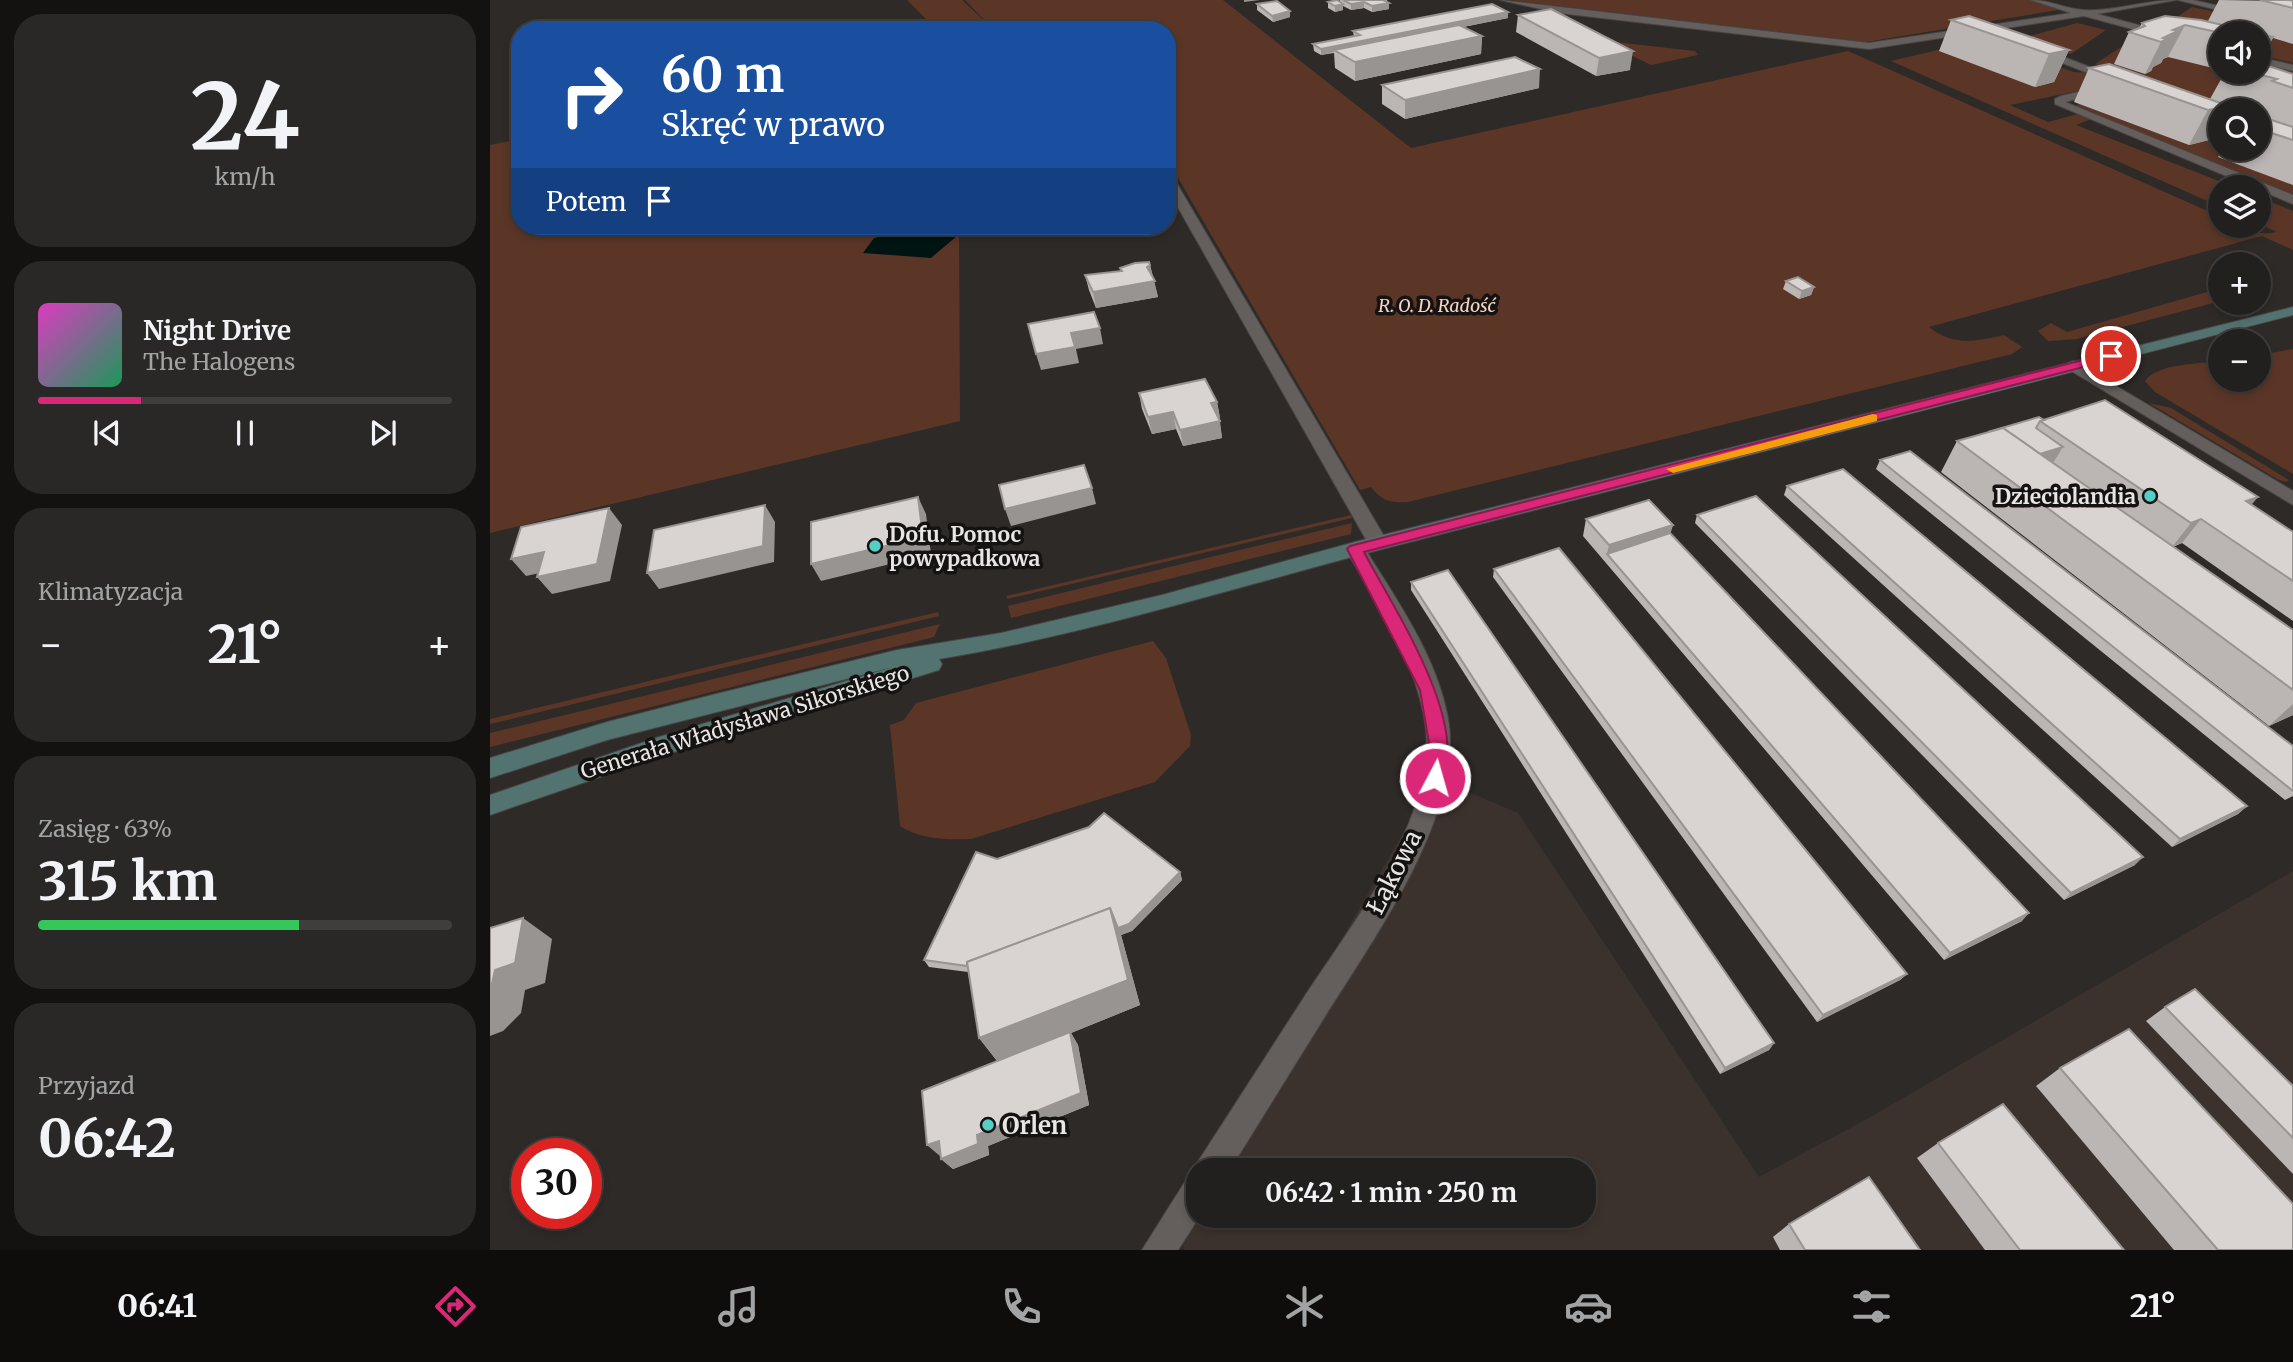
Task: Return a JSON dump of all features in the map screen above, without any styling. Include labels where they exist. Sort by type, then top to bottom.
[{"type":"main road","name":"Generała Władysława Sikorskiego","points":[[490,805],[659,747],[1001,641],[2293,311]]},
{"type":"main road","name":"Generała Władysława Sikorskiego","points":[[490,768],[607,731],[897,658],[1001,641]]},
{"type":"street","points":[[1504,0],[1559,10],[1870,46],[2172,0]]},
{"type":"street","points":[[2035,0],[2208,47]]},
{"type":"street","points":[[2182,0],[2293,26]]},
{"type":"street","points":[[1979,29],[2003,37]]},
{"type":"street","points":[[2022,45],[2125,84],[2059,101],[2069,111],[2293,200]]},
{"type":"street","points":[[2271,63],[2293,68]]},
{"type":"street","name":"Łąkowa","points":[[1176,194],[1367,546],[1429,690],[1438,741],[1435,778],[1402,861],[1367,926],[1218,1158]]},
{"type":"street","points":[[2074,366],[2293,499]]},
{"type":"street","points":[[1159,1250],[1186,1208]]},
{"type":"shaded area","points":[[887,235],[957,236],[931,258],[863,253],[874,238]]},
{"type":"shaded area","points":[[1435,778],[1518,813],[1759,1177],[1867,1119],[2293,871],[2293,1250],[1184,1250],[1177,1221],[1186,1219],[1186,1228],[1596,1228],[1596,1158],[1215,1158]]},
{"type":"green space","name":"R. O. D. Radość","points":[[907,0],[962,0],[985,21],[928,21]]},
{"type":"green space","name":"R. O. D. Radość","points":[[965,0],[1223,0],[1411,148],[1848,51],[2208,211],[2208,238],[2255,238],[1929,327],[1947,337],[1965,341],[2004,335],[2022,347],[2012,354],[1408,502],[1383,498],[1371,487],[1360,490],[1176,174],[1176,21],[985,21]]},
{"type":"green space","points":[[1510,0],[2036,0],[2064,9],[1866,42]]},
{"type":"green space","points":[[2192,7],[2259,21],[2208,21],[2208,31],[2163,26]]},
{"type":"green space","points":[[2077,23],[2106,30],[2071,54],[2019,39]]},
{"type":"green space","points":[[2271,23],[2293,28],[2293,63],[2271,58]]},
{"type":"green space","points":[[2135,38],[2208,51],[2208,84],[2271,84],[2271,66],[2293,72],[2293,139],[2271,120],[2271,98],[2208,98],[2208,105],[2095,64]]},
{"type":"green space","points":[[1615,42],[1695,51],[1698,55],[1651,65],[1610,45]]},
{"type":"green space","points":[[1994,44],[2074,72],[2091,73],[2101,86],[2010,105],[2048,122],[2078,114],[2091,119],[2076,125],[2208,177],[2208,201],[1891,61],[1959,45]]},
{"type":"green space","points":[[2123,95],[2208,122],[2208,161],[2271,161],[2271,151],[2293,152],[2293,194],[2271,186],[2271,175],[2244,175],[2083,113],[2076,107],[2078,104]]},
{"type":"green space","points":[[511,141],[511,235],[959,235],[960,421],[490,533],[490,145]]},
{"type":"green space","name":"R. O. D. Radość","points":[[2271,202],[2293,211],[2293,250],[2266,238],[2271,238],[2271,233],[2277,232],[2271,229]]},
{"type":"green space","points":[[2208,292],[2208,304],[2077,339],[2048,341],[2038,331],[2051,323],[2067,332]]},
{"type":"green space","points":[[2293,349],[2293,474],[2155,392],[2145,381],[2151,375],[2169,368],[2208,362],[2208,392],[2271,392],[2271,353]]},
{"type":"green space","points":[[2149,403],[2171,408],[2289,480],[2286,482],[2277,479]]},
{"type":"green space","points":[[1351,515],[1352,518],[1007,599],[1006,596]]},
{"type":"green space","points":[[1352,523],[1351,534],[1011,618],[1008,606]]},
{"type":"green space","points":[[938,612],[939,616],[490,724],[490,719]]},
{"type":"green space","points":[[940,624],[934,637],[490,747],[490,733]]},
{"type":"green space","points":[[1153,641],[1166,658],[1191,735],[1190,746],[1155,782],[971,839],[925,836],[900,826],[890,725],[904,720],[916,703]]},
{"type":"building","points":[[1337,0],[1343,4],[1335,6],[1328,2]]},
{"type":"building","points":[[1343,0],[1383,0],[1389,3],[1372,6],[1364,2],[1351,4]]},
{"type":"building","points":[[2260,0],[2290,0],[2293,1],[2293,8]]},
{"type":"building","points":[[1277,1],[1290,11],[1272,16],[1257,4]]},
{"type":"building","points":[[1492,4],[1508,12],[1321,49],[1313,44],[1360,35],[1353,31]]},
{"type":"building","points":[[1551,9],[1633,51],[1599,58],[1518,15]]},
{"type":"building","points":[[1969,16],[2069,50],[2049,54],[1951,20]]},
{"type":"building","points":[[2165,16],[2208,22],[2208,30],[2185,25],[2173,30],[2178,31],[2163,38],[2167,39],[2161,42],[2129,32],[2145,26],[2142,23]]},
{"type":"building","points":[[1459,25],[1482,36],[1355,62],[1334,50]]},
{"type":"building","points":[[1515,57],[1540,69],[1405,100],[1382,85]]},
{"type":"building","points":[[2109,64],[2208,99],[2208,110],[2089,68]]},
{"type":"building","points":[[2271,67],[2293,74],[2293,88],[2272,81],[2277,79],[2271,78]]},
{"type":"building","points":[[2271,120],[2293,127],[2293,140],[2271,133]]},
{"type":"building","points":[[1149,262],[1147,267],[1155,281],[1093,292],[1085,275],[1122,271],[1120,268]]},
{"type":"building","points":[[1798,277],[1814,287],[1802,291],[1786,281]]},
{"type":"building","points":[[1094,312],[1100,328],[1071,333],[1075,347],[1036,354],[1028,324]]},
{"type":"building","points":[[1205,379],[1217,402],[1211,403],[1220,421],[1180,430],[1173,412],[1148,417],[1139,393]]},
{"type":"building","points":[[2105,400],[2258,497],[2246,501],[2293,532],[2293,581],[2201,519],[2191,523],[2040,421]]},
{"type":"building","points":[[2039,417],[2044,420],[2040,421],[2036,428],[2063,447],[2040,454],[2003,428],[1988,432]]},
{"type":"building","points":[[2003,428],[2293,630],[2293,690],[1957,441]]},
{"type":"building","points":[[1910,451],[2293,746],[2293,791],[1880,460]]},
{"type":"building","points":[[1084,465],[1092,488],[1005,509],[999,485]]},
{"type":"building","points":[[1843,469],[2247,806],[2180,839],[1787,486]]},
{"type":"building","points":[[1756,496],[2143,857],[2071,893],[1697,515]]},
{"type":"building","points":[[918,497],[923,537],[811,564],[811,522]]},
{"type":"building","points":[[1649,500],[1673,525],[1609,545],[1586,519]]},
{"type":"building","points":[[765,505],[763,546],[647,573],[654,530]]},
{"type":"building","points":[[609,508],[597,564],[537,577],[544,552],[511,559],[521,527]]},
{"type":"building","points":[[1670,533],[2029,913],[1950,953],[1607,554]]},
{"type":"building","points":[[1559,548],[1907,974],[1823,1015],[1494,569]]},
{"type":"building","points":[[1448,570],[1774,1043],[1725,1068],[1411,582]]},
{"type":"building","points":[[1104,813],[1180,872],[1129,924],[1118,928],[1110,908],[967,962],[967,966],[924,960],[976,852],[997,859],[1089,827]]},
{"type":"building","points":[[1110,908],[1128,980],[979,1038],[967,962]]},
{"type":"building","points":[[523,918],[515,963],[495,970],[490,993],[490,928]]},
{"type":"building","points":[[2195,989],[2293,1086],[2293,1138],[2165,1007]]},
{"type":"building","points":[[2129,1029],[2293,1204],[2293,1250],[2218,1250],[2060,1068]]},
{"type":"building","name":"Orlen","points":[[1070,1032],[1081,1093],[977,1135],[978,1144],[941,1159],[939,1141],[927,1145],[922,1091]]},
{"type":"building","points":[[2003,1104],[2124,1250],[2020,1250],[1938,1143]]},
{"type":"building","points":[[1869,1177],[1920,1250],[1805,1250],[1789,1224]]},
{"type":"slow traffic","points":[[1673,469],[1873,418]]},
{"type":"place","name":"Dzieciolandia","points":[[2150,496]]},
{"type":"place","name":"Dofu. Pomoc powypadkowa","points":[[875,546]]},
{"type":"place","name":"Orlen","points":[[988,1125]]},
{"type":"route","points":[[1435,778],[1439,749],[1438,732],[1429,690],[1355,549],[2111,356]]}]
